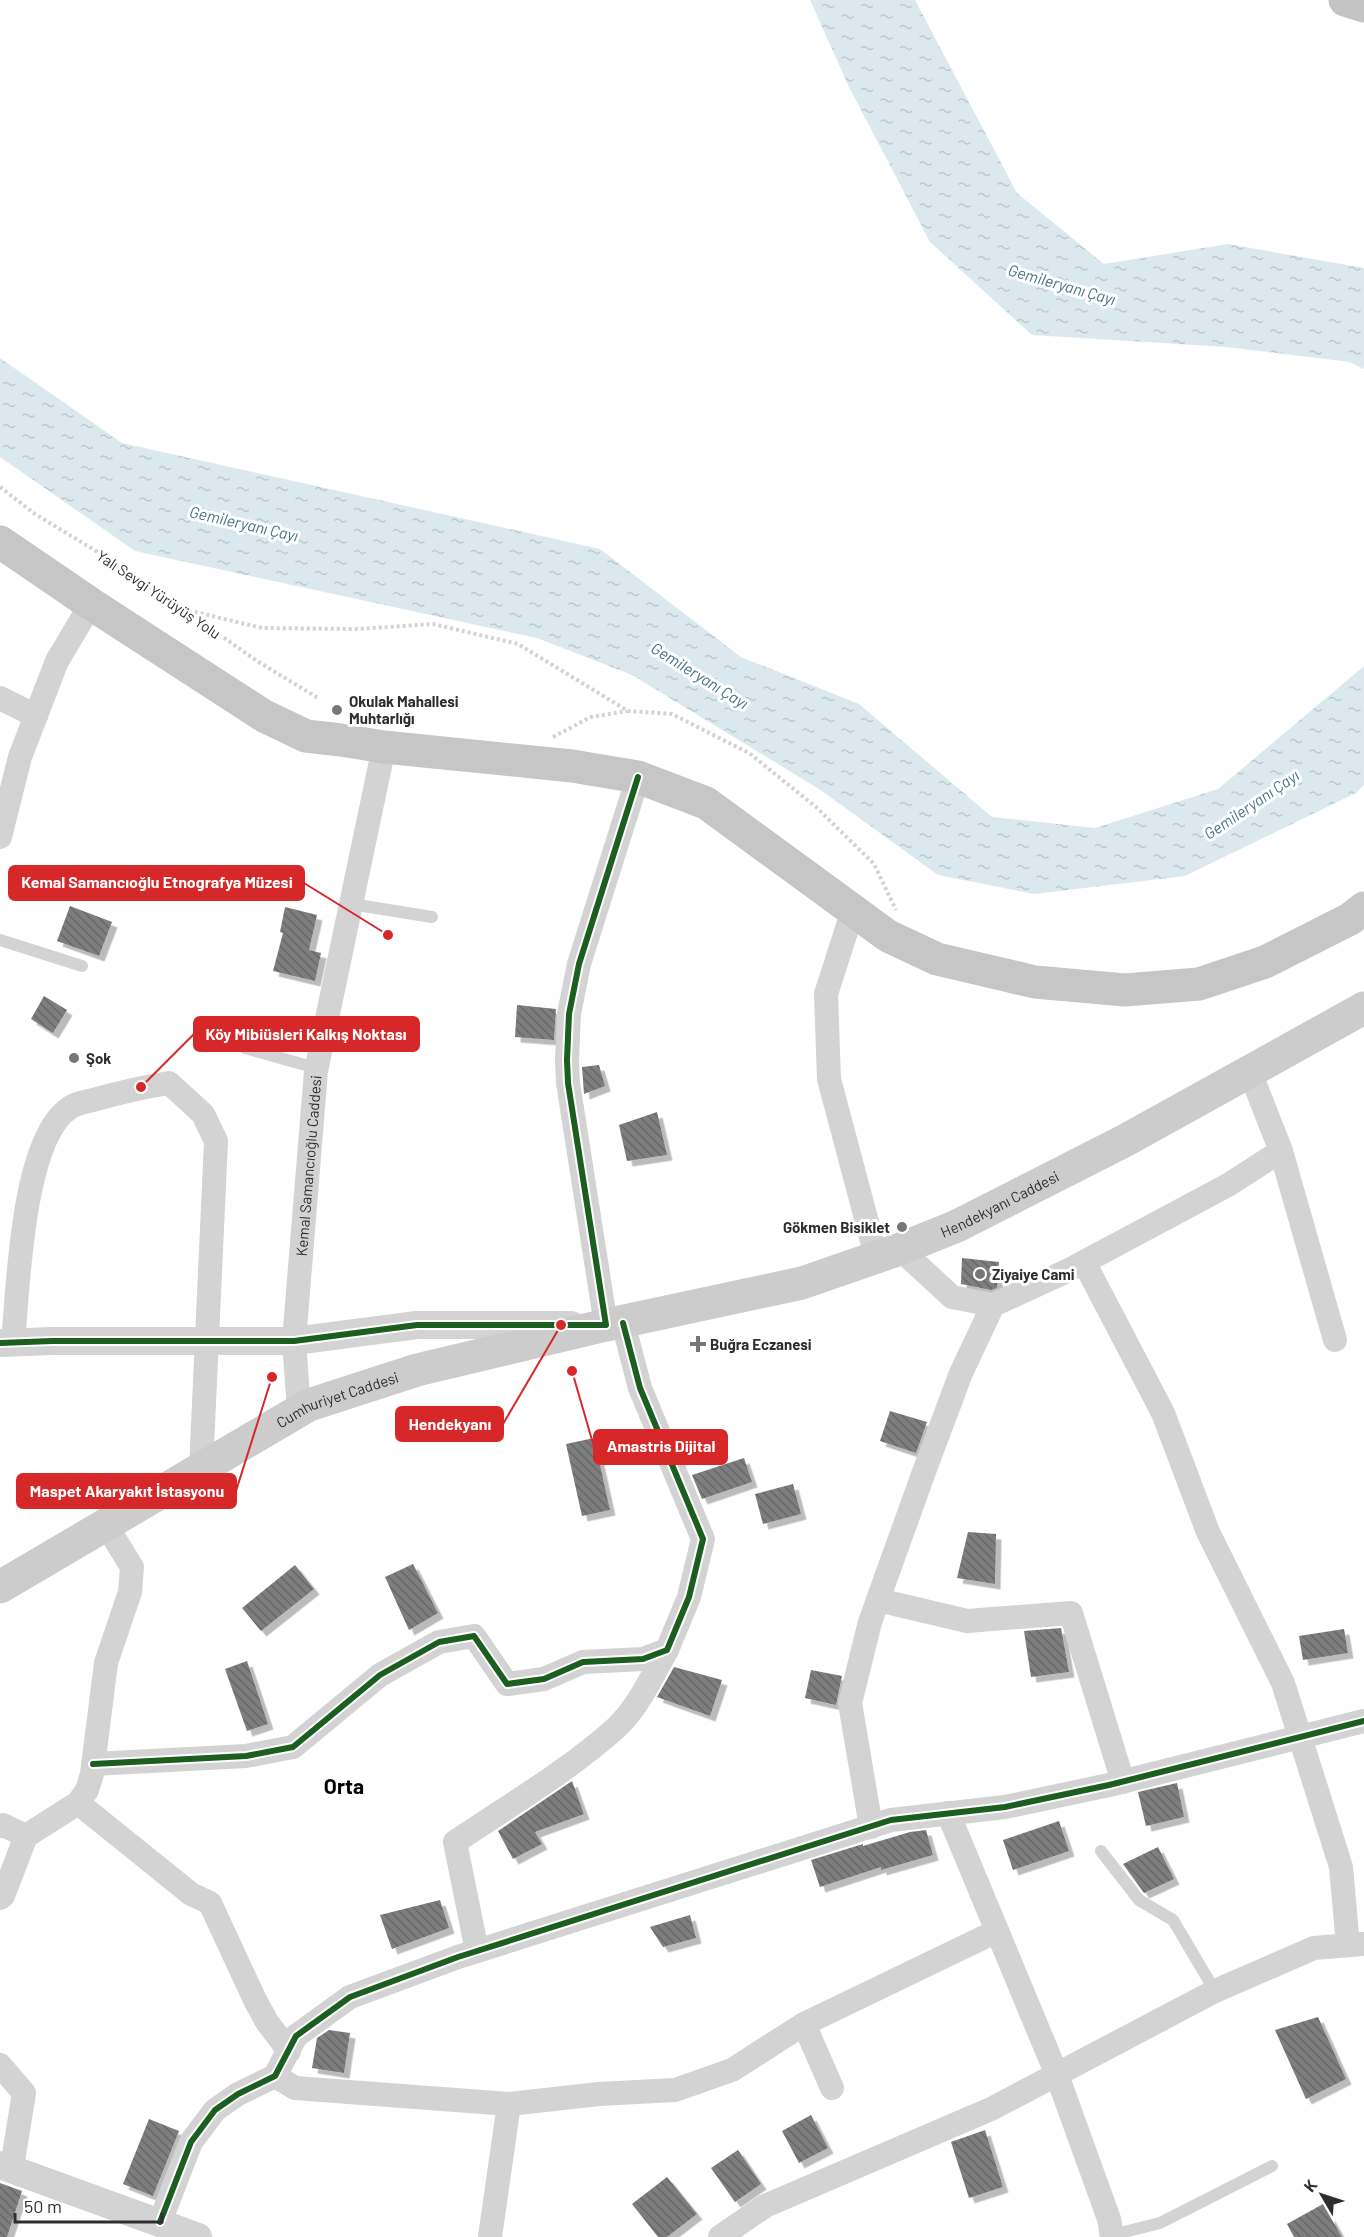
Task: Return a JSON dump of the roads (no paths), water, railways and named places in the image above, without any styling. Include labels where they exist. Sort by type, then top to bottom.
[{"type":"highway","points":[[1345,0],[1364,6]]},
{"type":"main road","points":[[0,542],[90,604],[264,716],[306,736],[384,747],[572,766],[638,777],[706,803],[888,936],[936,959],[1035,982],[1125,990],[1199,984],[1265,962],[1350,919],[1364,908]]},
{"type":"main road","name":"Hendekyanı Caddesi","points":[[614,1324],[802,1283],[957,1226],[1126,1140],[1364,1008]]},
{"type":"main road","name":"Cumhuriyet Caddesi","points":[[0,1587],[309,1405],[417,1370],[614,1324]]},
{"type":"street","points":[[1,832],[20,757],[57,661],[90,604]]},
{"type":"street","points":[[0,698],[36,716]]},
{"type":"street","name":"Kemal Samancıoğlu Caddesi","points":[[298,1412],[294,1341],[316,1068],[384,747]]},
{"type":"street","points":[[477,1951],[455,1842],[575,1760],[618,1726],[636,1704],[667,1650],[689,1597],[703,1539],[614,1324],[568,1083],[567,1037],[573,989],[638,777]]},
{"type":"street","points":[[853,910],[826,994],[829,1079],[888,1252],[952,1297],[993,1305],[1084,1262],[1228,1185],[1281,1151]]},
{"type":"street","points":[[1250,1072],[1281,1151],[1335,1340]]},
{"type":"street","points":[[201,1469],[208,1342],[216,1141],[203,1114],[169,1083],[135,1088],[71,1106],[53,1123],[41,1147],[22,1232],[7,1343],[52,1341],[208,1342],[294,1341],[417,1325],[614,1324]]},
{"type":"street","points":[[720,2237],[765,2206],[991,2109],[1215,1990],[1314,1948],[1356,1945],[1341,1868],[1283,1683],[1208,1532],[1163,1413],[1084,1262]]},
{"type":"street","points":[[871,1827],[850,1703],[870,1622],[961,1373],[993,1305]]},
{"type":"street","points":[[0,1898],[3,1896],[26,1836],[78,1803],[87,1790],[93,1764],[106,1663],[130,1592],[132,1567],[106,1525]]},
{"type":"street","points":[[878,1600],[967,1621],[1071,1613],[1123,1782]]},
{"type":"street","points":[[93,1764],[246,1756],[293,1747],[380,1675],[439,1642],[474,1636],[507,1684],[544,1679],[583,1662],[643,1659],[667,1650]]},
{"type":"street","points":[[160,2222],[191,2142],[215,2110],[238,2094],[275,2076],[296,2036],[350,1997],[477,1951],[891,1820],[1005,1807],[1123,1782],[1364,1721]]},
{"type":"street","points":[[78,1803],[191,1894],[210,1904],[255,2000],[267,2022],[289,2051]]},
{"type":"street","points":[[948,1813],[1057,2074],[1109,2219],[1112,2236]]},
{"type":"street","points":[[0,1826],[3,1825],[26,1836]]},
{"type":"street","points":[[275,2076],[295,2088],[509,2104],[599,2094],[675,2090],[732,2070],[804,2024],[997,1931]]},
{"type":"street","points":[[804,2024],[832,2088]]},
{"type":"street","points":[[0,2065],[24,2093],[6,2166],[198,2237]]},
{"type":"street","points":[[490,2237],[509,2104]]},
{"type":"lane","points":[[351,904],[432,917]]},
{"type":"lane","points":[[0,940],[82,966]]},
{"type":"lane","points":[[244,1048],[316,1068]]},
{"type":"lane","points":[[1101,1851],[1139,1900],[1173,1920],[1215,1990]]},
{"type":"lane","points":[[1112,2236],[1160,2223],[1272,2166]]},
{"type":"water","name":"Gemileryanı Çayı","points":[[810,0],[915,0],[1017,193],[1104,264],[1228,244],[1364,268],[1364,369],[1350,362],[1226,347],[1032,335],[930,242],[849,87]]},
{"type":"water","name":"Gemileryanı Çayı","points":[[0,358],[122,443],[600,549],[741,657],[859,704],[992,817],[1095,828],[1218,789],[1364,666],[1364,785],[1356,793],[1185,876],[1034,894],[938,875],[819,789],[632,675],[537,638],[135,551],[0,457]]},
{"type":"place","name":"Okulak Mahallesi Muhtarlığı","points":[[337,710]]},
{"type":"place","name":"Kemal Samancıoğlu Etnografya Müzesi","points":[[388,935]]},
{"type":"place","name":"Şok","points":[[74,1058]]},
{"type":"place","name":"Köy Mibiüsleri Kalkış Noktası","points":[[141,1087]]},
{"type":"place","name":"Gökmen Bisiklet","points":[[902,1227]]},
{"type":"place","name":"Ziyaiye Cami","points":[[980,1274]]},
{"type":"place","name":"Hendekyanı","points":[[561,1325]]},
{"type":"place","name":"Buğra Eczanesi","points":[[698,1344]]},
{"type":"place","name":"Amastris Dijital","points":[[572,1371]]},
{"type":"place","name":"Maspet Akaryakıt İstasyonu","points":[[272,1377]]},
{"type":"district","name":"Orta","points":[[344,1785]]}]
